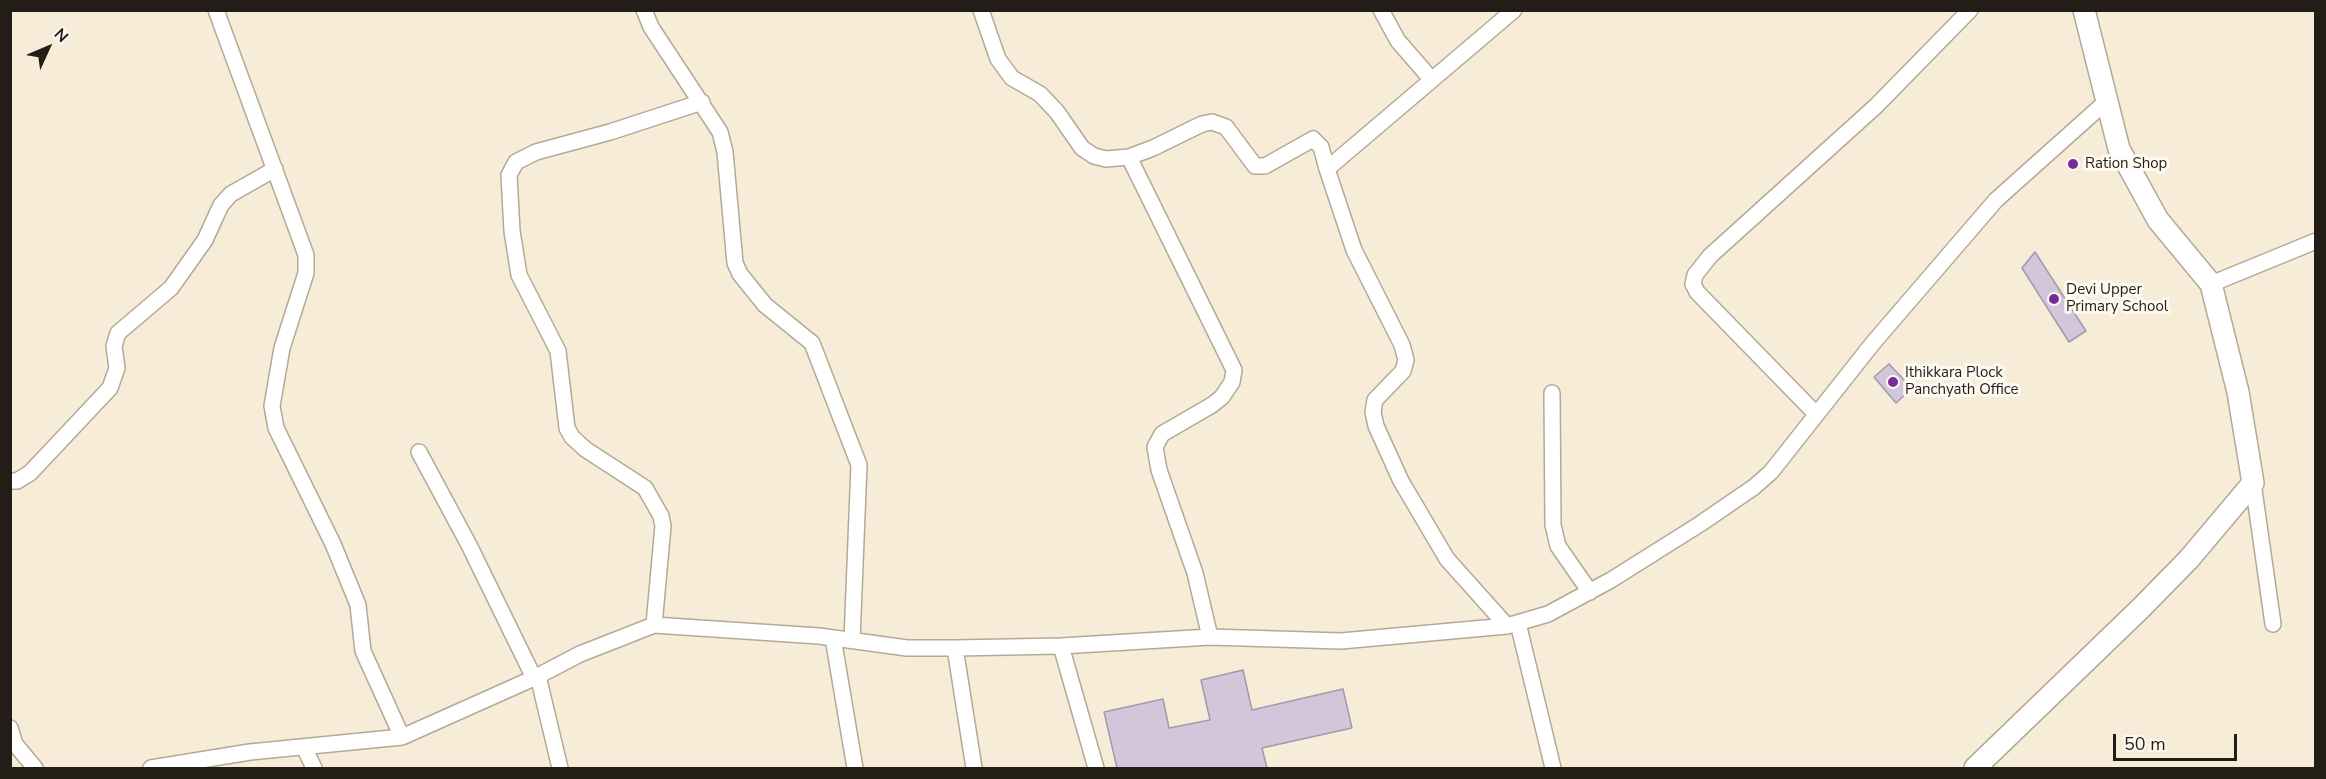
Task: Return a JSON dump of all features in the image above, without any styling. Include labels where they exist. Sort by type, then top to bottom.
[{"type":"street","points":[[216,10],[306,255],[306,273],[282,348],[273,406],[276,428],[333,544],[357,605],[363,651],[402,737]]},
{"type":"street","points":[[644,10],[651,27],[720,132],[735,263],[740,274],[765,305],[812,343],[859,465],[852,640]]},
{"type":"street","points":[[981,10],[998,59],[1012,78],[1040,94],[1058,112],[1082,148],[1095,156],[1106,159],[1129,157],[1202,124],[1212,122],[1227,127],[1255,166],[1265,166],[1313,139],[1321,147],[1354,250],[1402,345],[1406,360],[1403,371],[1375,400],[1373,412],[1376,426],[1401,481],[1447,559],[1513,624],[1552,768]]},
{"type":"street","points":[[1381,10],[1398,41],[1432,80]]},
{"type":"street","points":[[1327,169],[1514,10]]},
{"type":"street","points":[[1816,414],[1697,292],[1693,284],[1695,275],[1710,256],[1876,106],[1970,10]]},
{"type":"street","points":[[2084,10],[2109,99],[2119,149],[2158,220],[2211,284],[2238,392],[2273,624]]},
{"type":"street","points":[[151,768],[304,747],[402,737],[536,677],[579,654],[654,625],[833,638],[907,648],[955,648],[1061,646],[1210,637],[1341,640],[1513,624],[1548,614],[1590,592],[1700,524],[1754,487],[1788,454],[1816,414],[1996,200],[2109,99]]},
{"type":"street","points":[[654,625],[663,526],[661,516],[645,488],[585,449],[572,437],[567,428],[558,351],[519,275],[509,175],[516,162],[536,152],[610,132],[702,102]]},
{"type":"street","points":[[1129,157],[1233,370],[1232,382],[1222,397],[1161,434],[1155,447],[1159,470],[1195,573],[1210,637]]},
{"type":"street","points":[[10,481],[17,481],[30,473],[110,388],[117,368],[114,346],[118,333],[171,288],[205,240],[221,205],[231,194],[275,169]]},
{"type":"street","points":[[2211,284],[2316,241]]},
{"type":"street","points":[[1552,393],[1553,525],[1558,546],[1590,592]]},
{"type":"street","points":[[419,452],[470,545],[536,677],[560,768]]},
{"type":"street","points":[[1975,768],[2189,559],[2253,483]]},
{"type":"street","points":[[833,638],[855,768]]},
{"type":"street","points":[[1061,646],[1096,768]]},
{"type":"street","points":[[955,648],[974,768]]},
{"type":"street","points":[[10,728],[15,744],[35,768]]},
{"type":"street","points":[[304,747],[314,768]]},
{"type":"building","name":"Devi Upper Primary School","points":[[2035,252],[2086,331],[2069,342],[2022,268]]},
{"type":"building","name":"Ithikkara Plock Panchyath Office","points":[[1889,364],[1912,388],[1896,403],[1874,377]]},
{"type":"building","points":[[1243,670],[1252,710],[1343,689],[1352,728],[1262,748],[1267,768],[1117,768],[1104,712],[1163,699],[1169,728],[1210,720],[1201,680]]},
{"type":"place","name":"Ration Shop","points":[[2073,164]]},
{"type":"place","name":"Devi Upper Primary School","points":[[2054,299]]},
{"type":"place","name":"Ithikkara Plock Panchyath Office","points":[[1893,382]]}]
